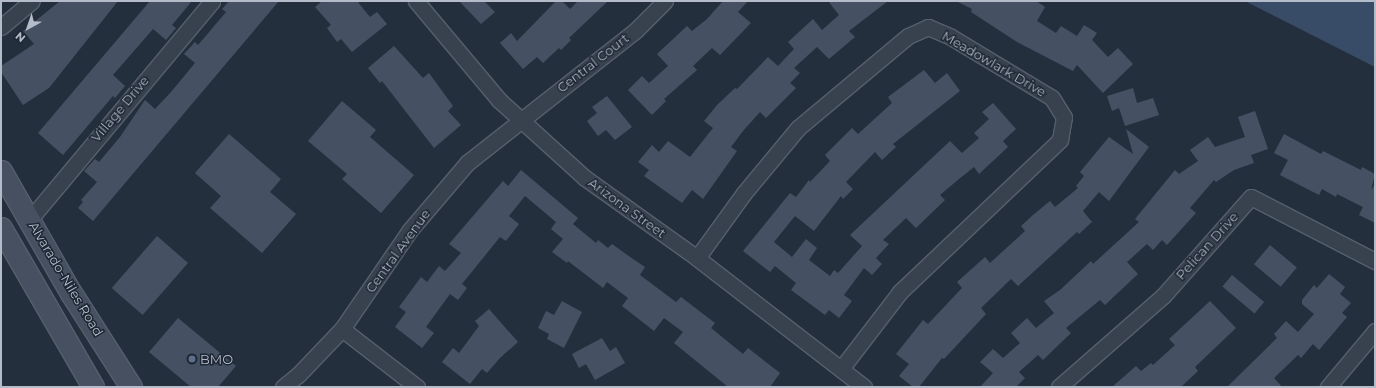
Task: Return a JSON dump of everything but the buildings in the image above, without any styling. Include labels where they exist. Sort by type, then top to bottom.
[{"type":"main road","name":"Alvarado-Niles Road","points":[[1,171],[72,293],[131,387]]},
{"type":"main road","points":[[1,228],[93,387]]},
{"type":"street","points":[[1,27],[32,1]]},
{"type":"street","name":"Village Drive","points":[[30,219],[212,1]]},
{"type":"street","name":"Arizona Street","points":[[416,1],[519,121],[586,178],[697,258],[864,387]]},
{"type":"street","name":"Central Court","points":[[519,121],[636,30],[665,1]]},
{"type":"street","name":"Meadowlark Drive","points":[[697,258],[744,193],[798,128],[908,36],[928,27],[951,37],[1052,98],[1064,117],[1060,140],[900,292],[841,369]]},
{"type":"street","name":"Central Avenue","points":[[283,387],[298,375],[342,329],[410,230],[467,163],[519,121]]},
{"type":"street","name":"Pelican Drive","points":[[1059,387],[1163,296],[1251,197],[1375,261]]},
{"type":"street","points":[[342,329],[418,387]]},
{"type":"street","points":[[1328,387],[1375,331]]},
{"type":"water","points":[[1245,1],[1375,1],[1375,67]]},
{"type":"place","name":"BMO","points":[[192,359]]}]
